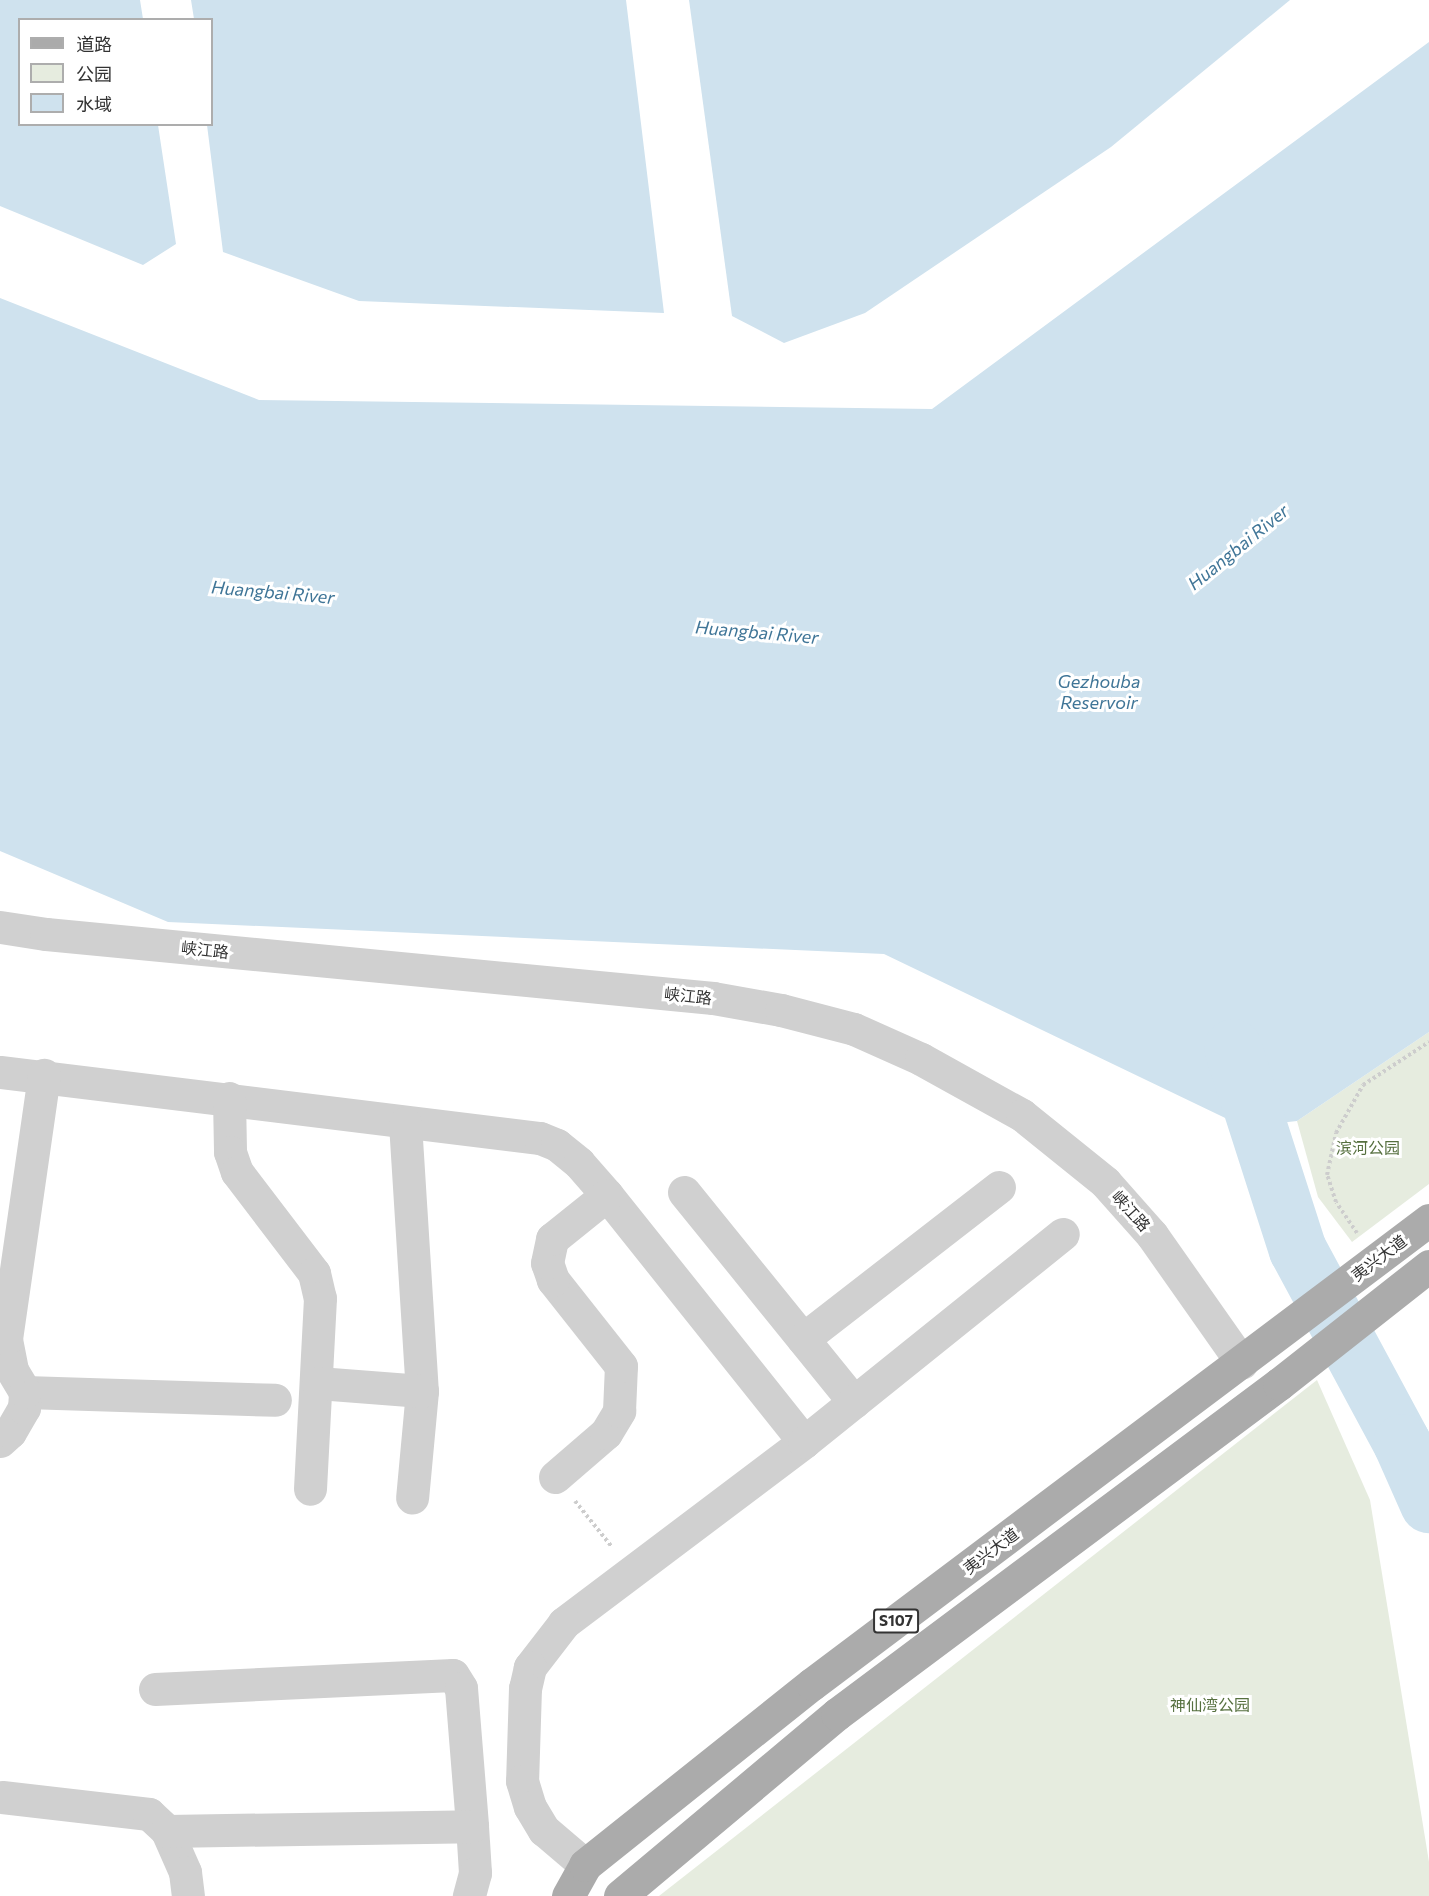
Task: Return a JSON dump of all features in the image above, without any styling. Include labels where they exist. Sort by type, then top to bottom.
[{"type":"main road","name":"夷兴大道","points":[[568,1896],[585,1865],[812,1684],[1377,1260],[1425,1232]]},
{"type":"main road","points":[[620,1896],[837,1714],[1279,1384],[1429,1266]]},
{"type":"street","name":"峡江路","points":[[0,927],[57,936],[713,998],[782,1010],[854,1029],[921,1059],[1022,1115],[1105,1182],[1152,1235],[1242,1363]]},
{"type":"street","points":[[0,1072],[44,1075],[405,1123],[540,1138],[568,1152],[607,1195],[804,1442]]},
{"type":"street","points":[[0,1441],[10,1432],[24,1408],[25,1392],[12,1371],[6,1338],[44,1075]]},
{"type":"street","points":[[229,1098],[230,1152],[237,1172],[314,1273],[320,1298],[318,1383],[310,1489]]},
{"type":"street","points":[[405,1123],[422,1391],[412,1498]]},
{"type":"street","points":[[803,1339],[999,1187]]},
{"type":"street","points":[[684,1192],[854,1402]]},
{"type":"street","points":[[555,1477],[606,1433],[620,1411],[621,1366],[553,1280],[547,1263],[552,1239],[607,1195]]},
{"type":"street","points":[[585,1865],[544,1830],[530,1807],[522,1781],[525,1688],[530,1667],[550,1637],[804,1442],[1063,1234]]},
{"type":"street","points":[[318,1383],[422,1391]]},
{"type":"street","points":[[25,1392],[275,1400]]},
{"type":"street","points":[[155,1689],[453,1675],[461,1688],[472,1826],[475,1874],[469,1896]]},
{"type":"street","points":[[2,1797],[149,1814],[167,1831],[185,1872],[188,1896]]},
{"type":"street","points":[[167,1831],[472,1826]]},
{"type":"path","points":[[1377,1260],[1336,1202],[1327,1175],[1336,1133],[1363,1085],[1429,1042]]},
{"type":"path","points":[[555,1477],[632,1572]]},
{"type":"green space","name":"滨河公园","points":[[1429,1032],[1429,1184],[1352,1242],[1318,1197],[1297,1121]]},
{"type":"green space","name":"神仙湾公园","points":[[1317,1380],[1370,1500],[1429,1862],[1429,1896],[659,1896]]},
{"type":"water","points":[[0,0],[140,0],[143,18],[18,18],[18,126],[158,126],[176,244],[143,265],[0,206]]},
{"type":"water","points":[[191,0],[626,0],[664,313],[359,301],[223,252],[207,126],[213,126],[213,18],[194,18]]},
{"type":"water","points":[[689,0],[1290,0],[1111,147],[865,313],[784,343],[732,316]]},
{"type":"water","name":"Gezhouba Reservoir","points":[[1429,42],[1429,1032],[1297,1121],[1244,1127],[884,954],[168,922],[0,851],[0,298],[259,400],[932,409]]},
{"type":"waterway","points":[[1233,1048],[1298,1250],[1402,1443],[1429,1504]]},
{"type":"water label","name":"Huangbai River","points":[[1238,547]]},
{"type":"water label","name":"Huangbai River","points":[[273,592]]},
{"type":"water label","name":"Huangbai River","points":[[757,632]]}]
